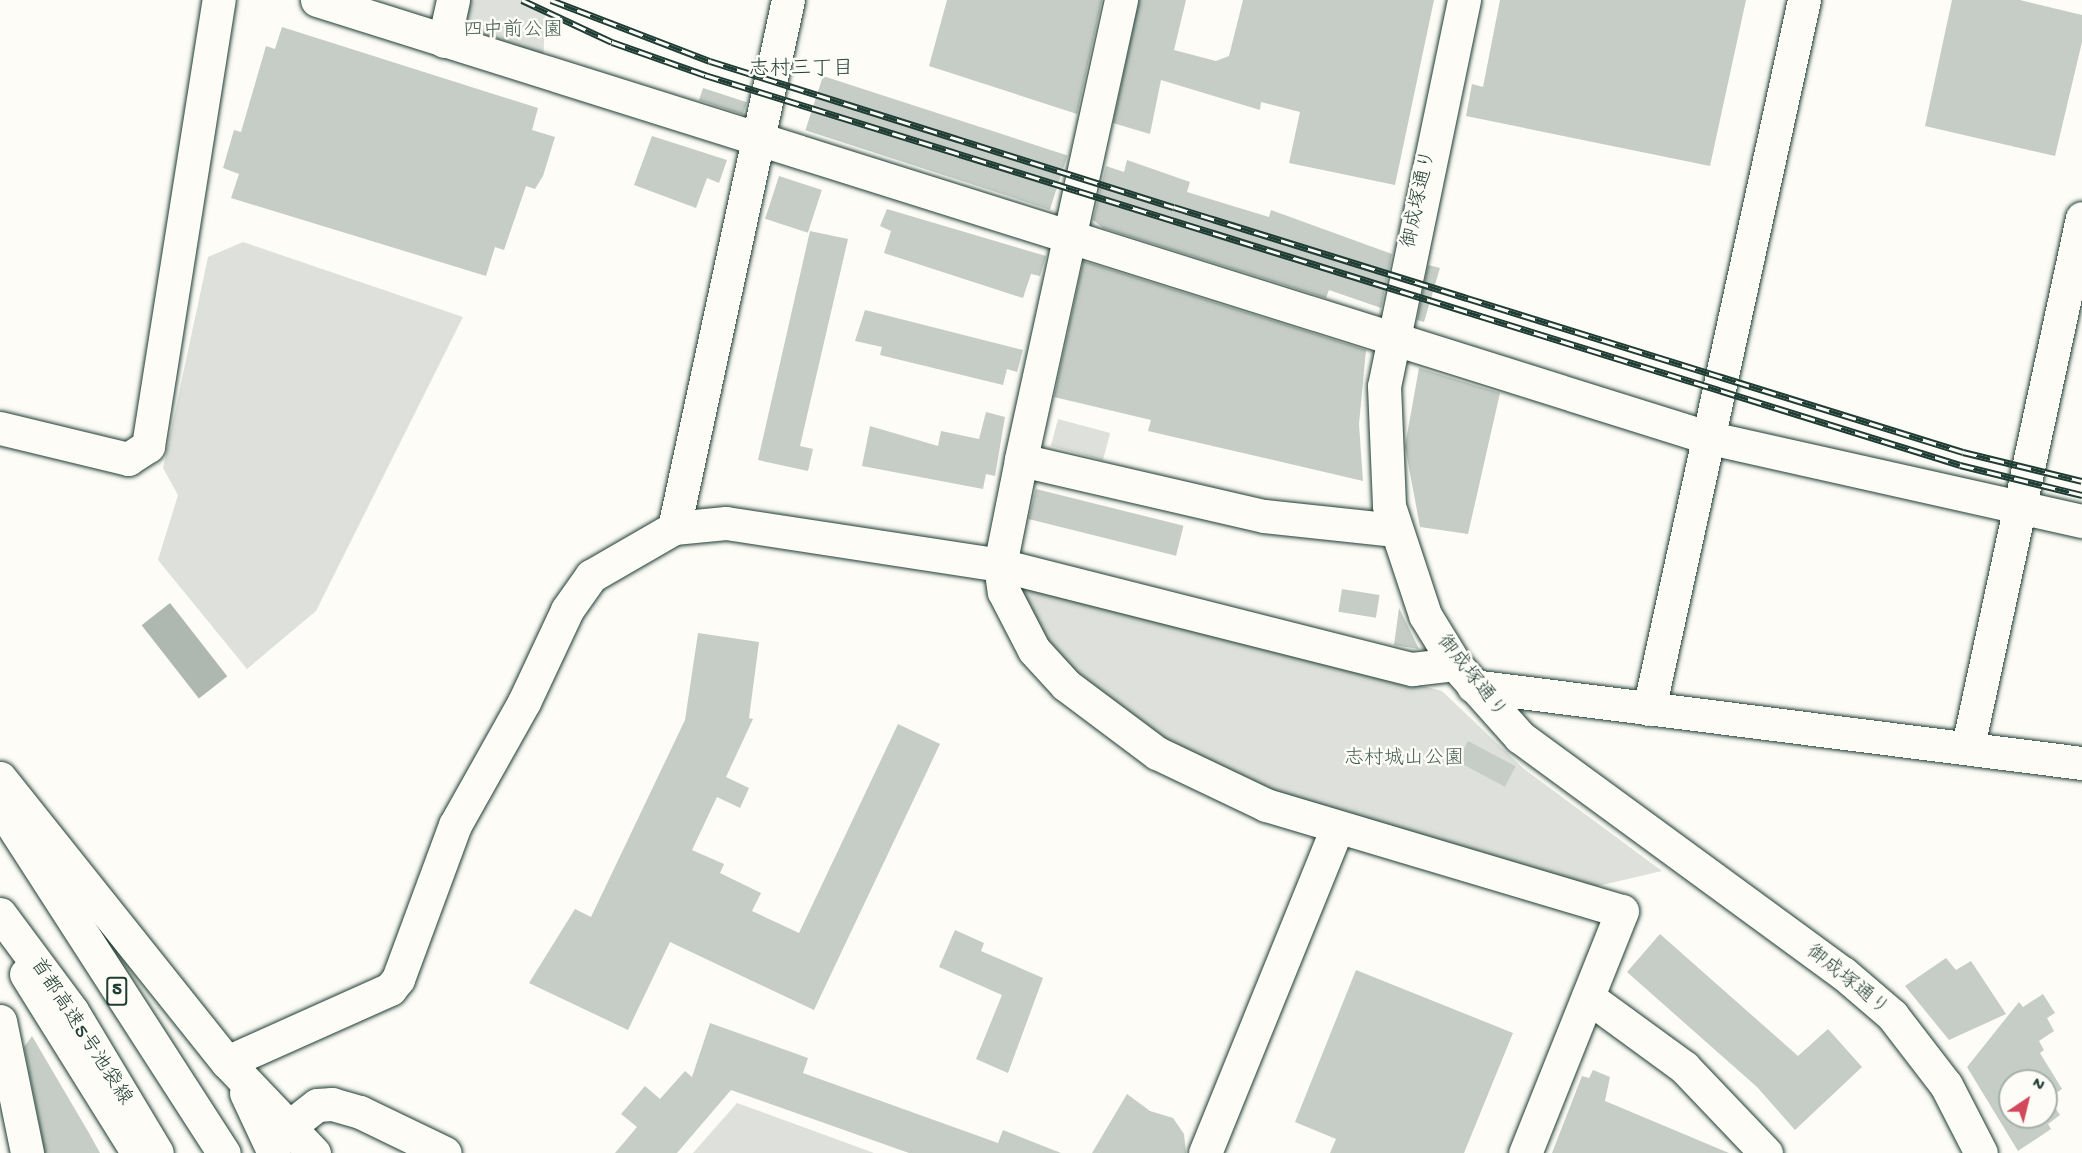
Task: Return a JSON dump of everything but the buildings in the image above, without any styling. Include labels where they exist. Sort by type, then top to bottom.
[{"type":"main road","points":[[0,428],[128,459],[148,446],[219,0]]},
{"type":"main road","points":[[317,0],[1069,239],[1706,437],[2082,521]]},
{"type":"main road","points":[[444,41],[453,0]]},
{"type":"main road","points":[[674,528],[789,0]]},
{"type":"main road","points":[[1121,0],[1000,565],[1004,592],[1034,650],[1112,722],[1221,785],[1337,828],[1622,911],[1525,1153]]},
{"type":"main road","name":"御成塚通り","points":[[1464,0],[1390,337],[1382,435],[1395,530],[1425,615],[1464,675],[1543,755],[1869,994],[1930,1060],[1981,1153]]},
{"type":"main road","points":[[1649,709],[1706,437],[1804,0]]},
{"type":"main road","points":[[1968,746],[2082,218]]},
{"type":"main road","points":[[1021,460],[1264,516],[1395,530]]},
{"type":"main road","points":[[232,1067],[390,988],[398,979],[456,825],[524,702],[567,610],[591,576],[674,528],[726,523],[1000,565],[1412,669],[1435,670],[1649,709],[1968,746],[2082,763]]},
{"type":"main road","points":[[0,778],[232,1067],[282,1140],[314,1153]]},
{"type":"main road","name":"5","points":[[0,806],[224,1153]]},
{"type":"main road","points":[[1205,1153],[1337,828]]},
{"type":"main road","points":[[0,897],[34,960]]},
{"type":"main road","name":"首都高速5号池袋線","points":[[0,914],[72,1011],[157,1153]]},
{"type":"main road","points":[[0,936],[52,1012],[138,1153]]},
{"type":"main road","points":[[1588,997],[1684,1067],[1766,1153]]},
{"type":"main road","points":[[0,1000],[52,1012]]},
{"type":"main road","points":[[0,1021],[27,1153]]},
{"type":"main road","points":[[282,1140],[317,1105],[332,1104],[360,1112],[445,1153]]},
{"type":"green space","name":"四中前公園","points":[[453,0],[522,0],[545,12],[543,72],[444,41]]},
{"type":"green space","points":[[243,242],[463,317],[316,611],[247,669],[158,560],[178,495],[163,468],[208,257]]},
{"type":"green space","points":[[1058,419],[1110,433],[1103,460],[1051,446]]},
{"type":"green space","name":"志村城山公園","points":[[1020,580],[1442,691],[1524,769],[1662,871],[1585,889],[1352,823],[1181,754],[1061,666],[1011,588]]},
{"type":"green space","points":[[737,1103],[874,1153],[693,1153]]},
{"type":"shaded area","points":[[170,603],[227,676],[199,698],[142,625]]},
{"type":"railway","points":[[522,0],[612,42],[705,75],[1960,465],[2082,495]]},
{"type":"railway","points":[[551,0],[710,61],[1174,207],[1963,452],[2082,481]]},
{"type":"district","name":"志村三丁目","points":[[801,71]]}]
